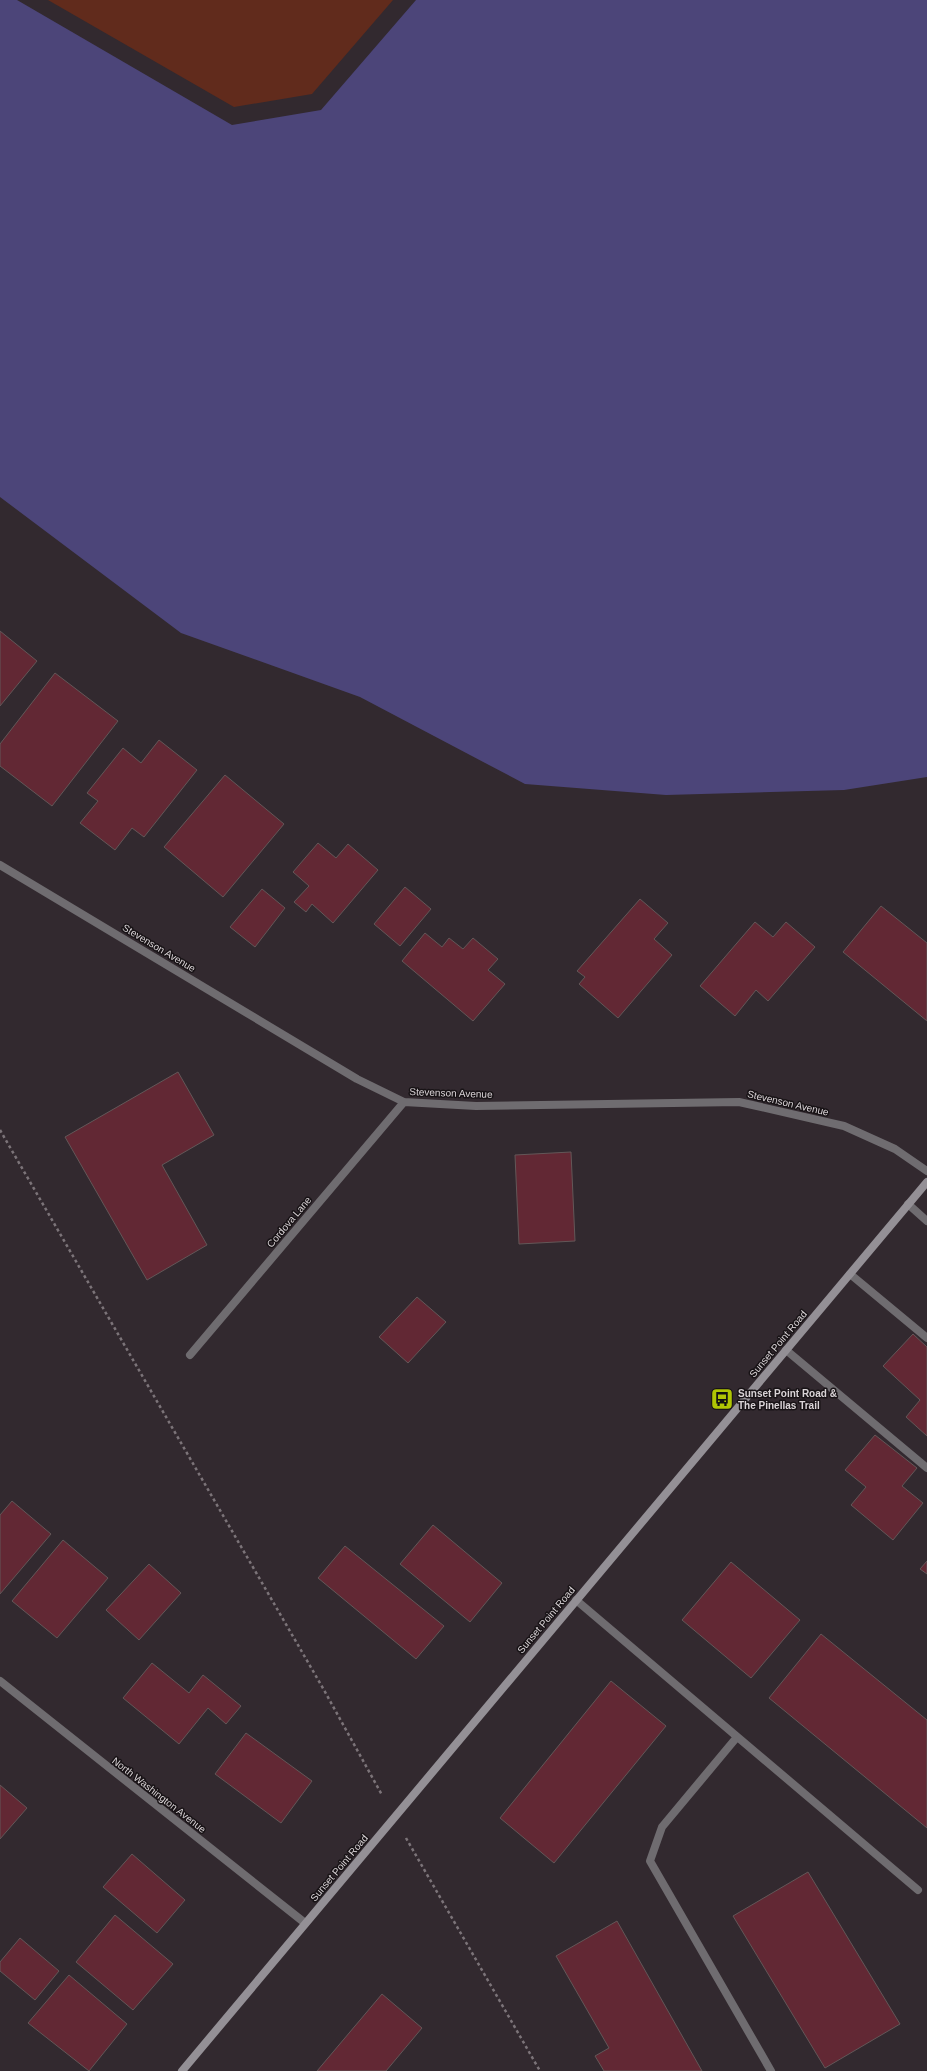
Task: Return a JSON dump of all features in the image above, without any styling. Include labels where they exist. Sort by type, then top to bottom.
[{"type":"main road","name":"Sunset Point Road","points":[[182,2071],[927,1182]]},
{"type":"street","name":"Stevenson Avenue","points":[[0,865],[357,1079],[404,1102],[476,1106],[739,1102],[844,1126],[896,1149],[927,1171]]},
{"type":"street","name":"Cordova Lane","points":[[190,1355],[404,1102]]},
{"type":"street","points":[[908,1204],[927,1221]]},
{"type":"street","points":[[850,1274],[927,1338]]},
{"type":"street","points":[[786,1350],[927,1468]]},
{"type":"street","points":[[576,1600],[918,1890]]},
{"type":"street","name":"North Washington Avenue","points":[[0,1681],[305,1923]]},
{"type":"street","points":[[737,1737],[662,1827],[650,1861],[771,2071]]},
{"type":"path","points":[[0,1130],[320,1683],[394,1817],[540,2071]]},
{"type":"shaded area","points":[[0,0],[17,0],[232,125],[321,110],[416,0],[927,0],[927,777],[844,790],[666,795],[525,784],[360,697],[181,633],[0,497]]},
{"type":"shaded area","points":[[48,0],[393,0],[312,94],[234,107]]},
{"type":"building","points":[[0,631],[37,661],[0,706]]},
{"type":"building","points":[[55,673],[118,721],[52,806],[0,766],[0,744]]},
{"type":"building","points":[[159,740],[197,770],[144,837],[132,828],[115,850],[80,823],[98,801],[87,793],[123,748],[141,763]]},
{"type":"building","points":[[225,775],[284,824],[223,897],[164,847]]},
{"type":"building","points":[[318,843],[336,858],[348,844],[378,870],[333,923],[312,904],[306,912],[294,902],[309,886],[293,872]]},
{"type":"building","points":[[405,887],[431,909],[400,946],[374,924]]},
{"type":"building","points":[[262,889],[285,908],[255,947],[230,927]]},
{"type":"building","points":[[640,899],[668,923],[654,939],[672,955],[618,1018],[579,984],[585,977],[577,971]]},
{"type":"building","points":[[881,906],[927,943],[927,1021],[843,952]]},
{"type":"building","points":[[755,922],[773,937],[786,922],[815,947],[768,1001],[756,990],[735,1016],[700,986]]},
{"type":"building","points":[[425,933],[442,947],[449,938],[463,949],[473,938],[498,959],[488,970],[505,984],[473,1021],[402,961]]},
{"type":"building","points":[[178,1072],[214,1135],[162,1165],[207,1245],[147,1280],[65,1137]]},
{"type":"building","points":[[571,1152],[575,1241],[519,1244],[515,1155]]},
{"type":"building","points":[[417,1297],[446,1322],[408,1363],[379,1337]]},
{"type":"building","points":[[913,1334],[927,1347],[927,1436],[906,1417],[920,1400],[883,1366]]},
{"type":"building","points":[[875,1435],[917,1468],[902,1486],[923,1503],[893,1540],[851,1505],[866,1487],[845,1470]]},
{"type":"building","points":[[12,1501],[51,1534],[0,1594],[0,1515]]},
{"type":"building","points":[[433,1525],[502,1583],[470,1622],[400,1564]]},
{"type":"building","points":[[63,1540],[108,1578],[57,1638],[12,1601]]},
{"type":"building","points":[[345,1546],[444,1626],[416,1659],[318,1578]]},
{"type":"building","points":[[927,1561],[927,1574],[920,1569]]},
{"type":"building","points":[[731,1562],[800,1620],[751,1678],[682,1620]]},
{"type":"building","points":[[149,1564],[181,1593],[139,1640],[106,1610]]},
{"type":"building","points":[[821,1634],[927,1720],[927,1828],[769,1698]]},
{"type":"building","points":[[152,1663],[189,1693],[203,1675],[241,1706],[226,1724],[208,1708],[179,1744],[123,1698]]},
{"type":"building","points":[[611,1681],[666,1726],[554,1863],[500,1818]]},
{"type":"building","points":[[246,1733],[312,1781],[281,1823],[215,1774]]},
{"type":"building","points":[[0,1785],[27,1808],[0,1839]]},
{"type":"building","points":[[132,1854],[185,1900],[157,1933],[103,1887]]},
{"type":"building","points":[[808,1872],[900,2024],[825,2068],[733,1916]]},
{"type":"building","points":[[115,1915],[173,1964],[133,2010],[76,1962]]},
{"type":"building","points":[[617,1921],[702,2071],[604,2071],[595,2056],[609,2048],[556,1956]]},
{"type":"building","points":[[20,1938],[59,1971],[35,2000],[0,1971],[0,1962]]},
{"type":"building","points":[[69,1975],[127,2024],[89,2071],[28,2023]]},
{"type":"building","points":[[382,1994],[422,2028],[386,2071],[317,2071]]},
{"type":"place","name":"Sunset Point Road & The Pinellas Trail","points":[[722,1399]]}]
